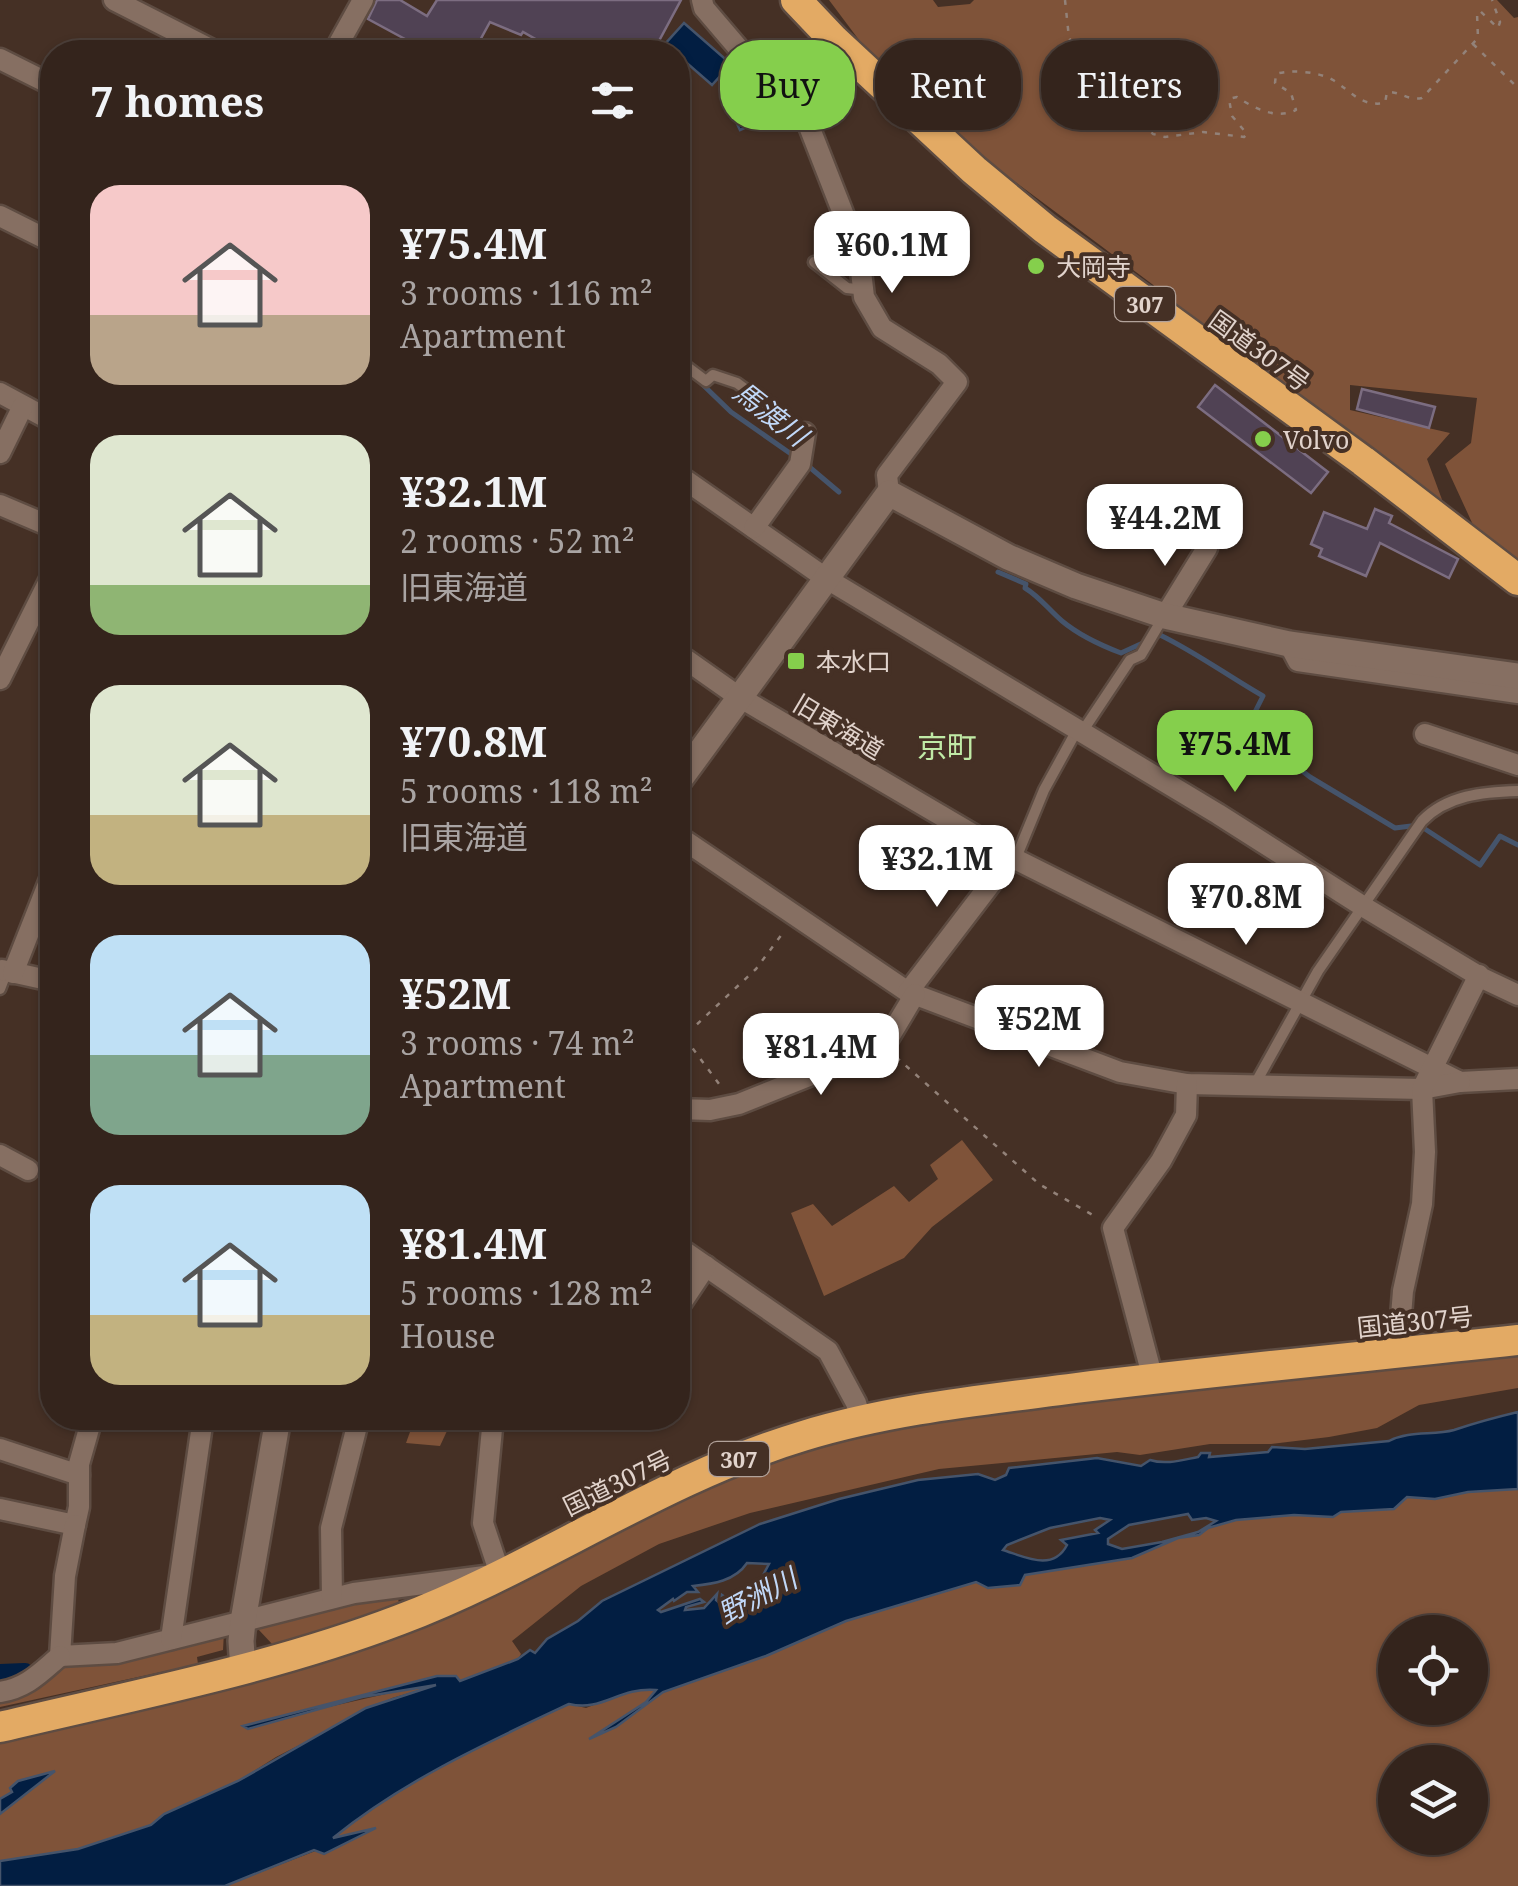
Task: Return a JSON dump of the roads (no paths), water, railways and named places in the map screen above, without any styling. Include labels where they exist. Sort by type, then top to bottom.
[{"type":"highway","name":"国道307号","points":[[817,15],[974,170],[1045,229],[1363,461],[1518,580]]},
{"type":"highway","name":"国道307号","points":[[0,1726],[243,1669],[401,1620],[664,1490],[798,1437],[861,1419],[1153,1379],[1518,1340]]},
{"type":"street","points":[[114,0],[192,40]]},
{"type":"street","points":[[341,40],[363,0]]},
{"type":"street","points":[[702,0],[704,8],[732,40]]},
{"type":"street","points":[[817,15],[817,40]]},
{"type":"street","points":[[0,59],[40,80]]},
{"type":"street","points":[[690,765],[889,493],[887,475],[956,382],[940,364],[882,328],[864,296],[859,254],[811,130]]},
{"type":"street","points":[[0,216],[40,236]]},
{"type":"street","points":[[0,393],[40,414]]},
{"type":"street","points":[[0,454],[23,406]]},
{"type":"street","points":[[754,528],[803,450]]},
{"type":"street","points":[[690,483],[827,580],[1080,731],[1364,908],[1518,994]]},
{"type":"street","points":[[889,493],[1008,557],[1159,624],[1518,676]]},
{"type":"street","points":[[0,505],[40,522]]},
{"type":"street","points":[[1159,624],[1207,548]]},
{"type":"street","points":[[0,679],[40,599]]},
{"type":"street","points":[[1289,644],[1298,661],[1518,694]]},
{"type":"street","name":"旧東海道","points":[[690,663],[739,698],[1013,858],[1431,1069],[1460,1082],[1518,1078]]},
{"type":"street","points":[[1425,734],[1518,765]]},
{"type":"street","points":[[690,844],[911,993],[1120,1072],[1187,1084],[1422,1089],[1460,1082]]},
{"type":"street","points":[[690,1109],[736,1105],[884,1046],[911,993],[1013,858]]},
{"type":"street","points":[[40,900],[5,976],[40,980]]},
{"type":"street","points":[[1398,1353],[1403,1291],[1422,1204],[1422,1089],[1479,975]]},
{"type":"street","points":[[1153,1379],[1113,1228],[1160,1161],[1186,1115],[1187,1084]]},
{"type":"street","points":[[0,1155],[28,1170]]},
{"type":"street","points":[[690,1255],[828,1351],[846,1381],[861,1419]]},
{"type":"street","points":[[690,1290],[706,1266]]},
{"type":"street","points":[[60,1656],[65,1576],[79,1507],[79,1464],[89,1430]]},
{"type":"street","points":[[170,1640],[201,1430]]},
{"type":"street","points":[[243,1669],[243,1621],[276,1430]]},
{"type":"street","points":[[332,1598],[331,1528],[357,1430]]},
{"type":"street","points":[[0,1692],[21,1687],[38,1677],[60,1656],[116,1653],[332,1598],[500,1574],[483,1523],[491,1430]]},
{"type":"street","points":[[0,1449],[79,1475]]},
{"type":"street","points":[[0,1509],[75,1525]]},
{"type":"lane","points":[[814,262],[847,288],[856,290],[864,285]]},
{"type":"lane","points":[[690,369],[706,381],[713,375],[737,382],[803,450]]},
{"type":"lane","points":[[1013,858],[1044,790],[1080,731],[1130,660],[1141,655],[1159,624]]},
{"type":"lane","points":[[1254,1085],[1318,971],[1400,850],[1430,813],[1474,795],[1518,791]]},
{"type":"water","points":[[684,23],[720,54],[720,76],[712,85],[690,66],[690,40],[669,40]]},
{"type":"water","name":"野洲川","points":[[1518,1412],[1518,1489],[1468,1492],[1435,1499],[1407,1497],[1394,1509],[1341,1512],[1333,1517],[1294,1515],[1236,1520],[1132,1558],[1025,1575],[1020,1585],[988,1588],[976,1582],[846,1621],[766,1656],[663,1692],[616,1727],[589,1739],[646,1702],[656,1690],[631,1692],[592,1705],[569,1704],[417,1781],[333,1838],[376,1828],[324,1854],[314,1850],[225,1886],[0,1886],[0,1861],[78,1849],[151,1825],[164,1814],[238,1781],[366,1708],[436,1685],[362,1697],[248,1729],[243,1726],[437,1676],[456,1676],[460,1681],[518,1659],[530,1650],[535,1653],[547,1639],[602,1601],[760,1524],[839,1499],[918,1480],[978,1474],[995,1480],[1006,1475],[1009,1468],[1097,1458],[1141,1466],[1150,1460],[1174,1462],[1201,1453],[1210,1453],[1209,1457],[1268,1452],[1272,1447],[1305,1449],[1389,1441],[1405,1435],[1454,1430]],"holes":[[[1188,1514],[1192,1520],[1216,1521],[1198,1532],[1162,1542],[1122,1549],[1108,1544],[1108,1539],[1129,1525]],[[1100,1518],[1110,1520],[1095,1530],[1098,1533],[1061,1540],[1067,1545],[1054,1558],[1029,1559],[1003,1550],[1050,1528]],[[747,1563],[769,1564],[761,1579],[728,1599],[722,1595],[721,1604],[716,1600],[717,1594],[704,1608],[685,1610],[704,1602],[700,1599],[658,1610],[687,1592],[698,1592],[693,1586],[736,1574]]]},
{"type":"water","points":[[55,1771],[0,1814],[0,1799],[12,1792],[10,1788],[18,1781]]},
{"type":"waterway","name":"馬渡川","points":[[701,383],[731,412],[794,456]]},
{"type":"waterway","name":"馬渡川","points":[[807,465],[839,492]]},
{"type":"waterway","name":"馬渡川","points":[[998,572],[1026,584],[1025,588],[1062,621],[1098,643],[1121,653],[1145,642]]},
{"type":"waterway","name":"馬渡川","points":[[1155,638],[1160,635],[1174,642],[1263,696],[1247,728],[1310,777],[1395,828],[1411,826]]},
{"type":"waterway","name":"馬渡川","points":[[1425,829],[1480,865],[1500,836],[1518,845]]},
{"type":"waterway","points":[[0,1673],[25,1672]]},
{"type":"place","name":"大岡寺","points":[[1036,266]]},
{"type":"place","name":"Volvo","points":[[1263,439]]},
{"type":"place","name":"本水口","points":[[796,661]]},
{"type":"district","name":"京町","points":[[947,746]]}]
